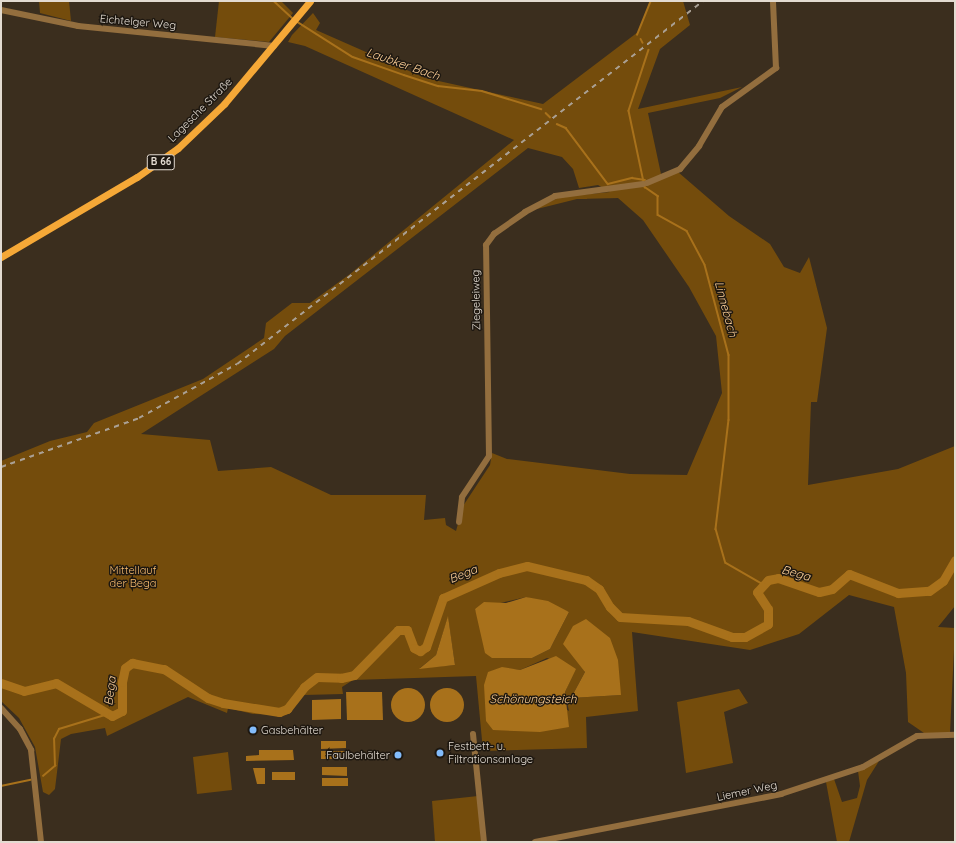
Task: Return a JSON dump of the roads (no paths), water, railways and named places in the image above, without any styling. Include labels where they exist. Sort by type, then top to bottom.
[{"type":"main road","name":"Lagesche Straße","points":[[1,257],[137,177],[178,148],[224,104],[274,46],[310,1]]},
{"type":"street","name":"Ziegeleiweg","points":[[459,522],[462,498],[489,456],[486,245],[491,236],[519,216],[555,196],[645,184],[680,169],[699,146],[722,107],[776,68],[773,1]]},
{"type":"street","name":"Eichtelger Weg","points":[[1,10],[78,26],[274,46]]},
{"type":"street","points":[[1,708],[20,729],[31,750],[40,842]]},
{"type":"street","points":[[473,734],[484,842]]},
{"type":"street","name":"Liemer Weg","points":[[535,842],[781,794],[856,770],[917,736],[955,735]]},
{"type":"water","name":"Schönungsteich","points":[[526,597],[548,601],[569,612],[550,649],[532,658],[492,658],[485,653],[475,609],[484,602],[506,603]]},
{"type":"water","points":[[448,616],[455,665],[419,669],[436,655]]},
{"type":"water","name":"Schönungsteich","points":[[586,619],[610,638],[618,660],[621,695],[571,698],[585,672],[563,644],[573,626]]},
{"type":"water","name":"Schönungsteich","points":[[556,656],[576,669],[565,692],[569,727],[540,732],[493,730],[486,721],[484,685],[488,672],[502,667],[520,670]]},
{"type":"water","points":[[405,688],[411,688],[415,689],[422,695],[425,705],[424,712],[418,719],[411,722],[405,722],[401,721],[394,715],[391,708],[391,702],[392,698],[398,691]]},
{"type":"water","points":[[444,688],[450,688],[454,689],[461,695],[464,705],[463,712],[457,719],[450,722],[444,722],[440,721],[433,715],[430,708],[430,702],[431,698],[437,691]]},
{"type":"water","points":[[346,692],[382,692],[383,720],[347,720]]},
{"type":"water","points":[[341,699],[341,719],[312,720],[312,700]]},
{"type":"water","points":[[321,741],[346,741],[346,748],[321,749]]},
{"type":"water","points":[[259,750],[293,750],[294,760],[246,761],[246,756],[259,755]]},
{"type":"water","points":[[321,751],[347,751],[347,759],[321,759]]},
{"type":"water","points":[[322,767],[347,767],[347,776],[322,775]]},
{"type":"water","points":[[253,768],[265,768],[265,784],[257,784]]},
{"type":"water","points":[[272,772],[295,772],[295,780],[272,780]]},
{"type":"water","points":[[322,778],[348,778],[348,786],[322,786]]},
{"type":"waterway","name":"Laubker Bach","points":[[274,1],[292,18]]},
{"type":"waterway","name":"Linnebach","points":[[637,35],[651,1]]},
{"type":"waterway","name":"Laubker Bach","points":[[296,21],[353,57],[438,86],[482,91],[541,109]]},
{"type":"waterway","name":"Linnebach","points":[[641,39],[643,43]]},
{"type":"waterway","name":"Linnebach","points":[[649,50],[629,111],[645,187],[658,196],[658,215],[687,231],[705,265],[729,355],[729,420],[716,529],[726,563],[761,583]]},
{"type":"waterway","name":"Laubker Bach","points":[[546,113],[550,117]]},
{"type":"waterway","name":"Laubker Bach","points":[[557,124],[566,128],[608,184],[632,178],[645,180]]},
{"type":"waterway","name":"Bega","points":[[1,683],[24,691],[56,683],[112,716],[122,711],[122,682],[125,668],[132,663],[164,669],[208,698],[223,703],[279,712],[287,709],[304,687],[317,677],[341,678],[354,675],[398,630],[407,630],[414,648],[420,651],[426,647],[443,598],[499,573],[527,566],[586,580],[599,589],[610,607],[620,617],[688,621],[732,637],[745,637],[768,624],[768,609],[757,592],[768,580],[778,578],[819,592],[832,589],[849,574],[898,593],[929,591],[943,581],[955,560]]},
{"type":"waterway","points":[[43,776],[55,766],[54,739],[59,729],[108,714]]},
{"type":"waterway","points":[[1,786],[30,780]]},
{"type":"railway","points":[[1,467],[139,418],[237,364],[703,1]]},
{"type":"place","name":"Gasbehälter","points":[[253,730]]},
{"type":"place","name":"Festbett- u. Filtrationsanlage","points":[[440,753]]},
{"type":"place","name":"Faulbehälter","points":[[398,755]]},
{"type":"park label","name":"Mittellauf der Bega","points":[[133,577]]}]
